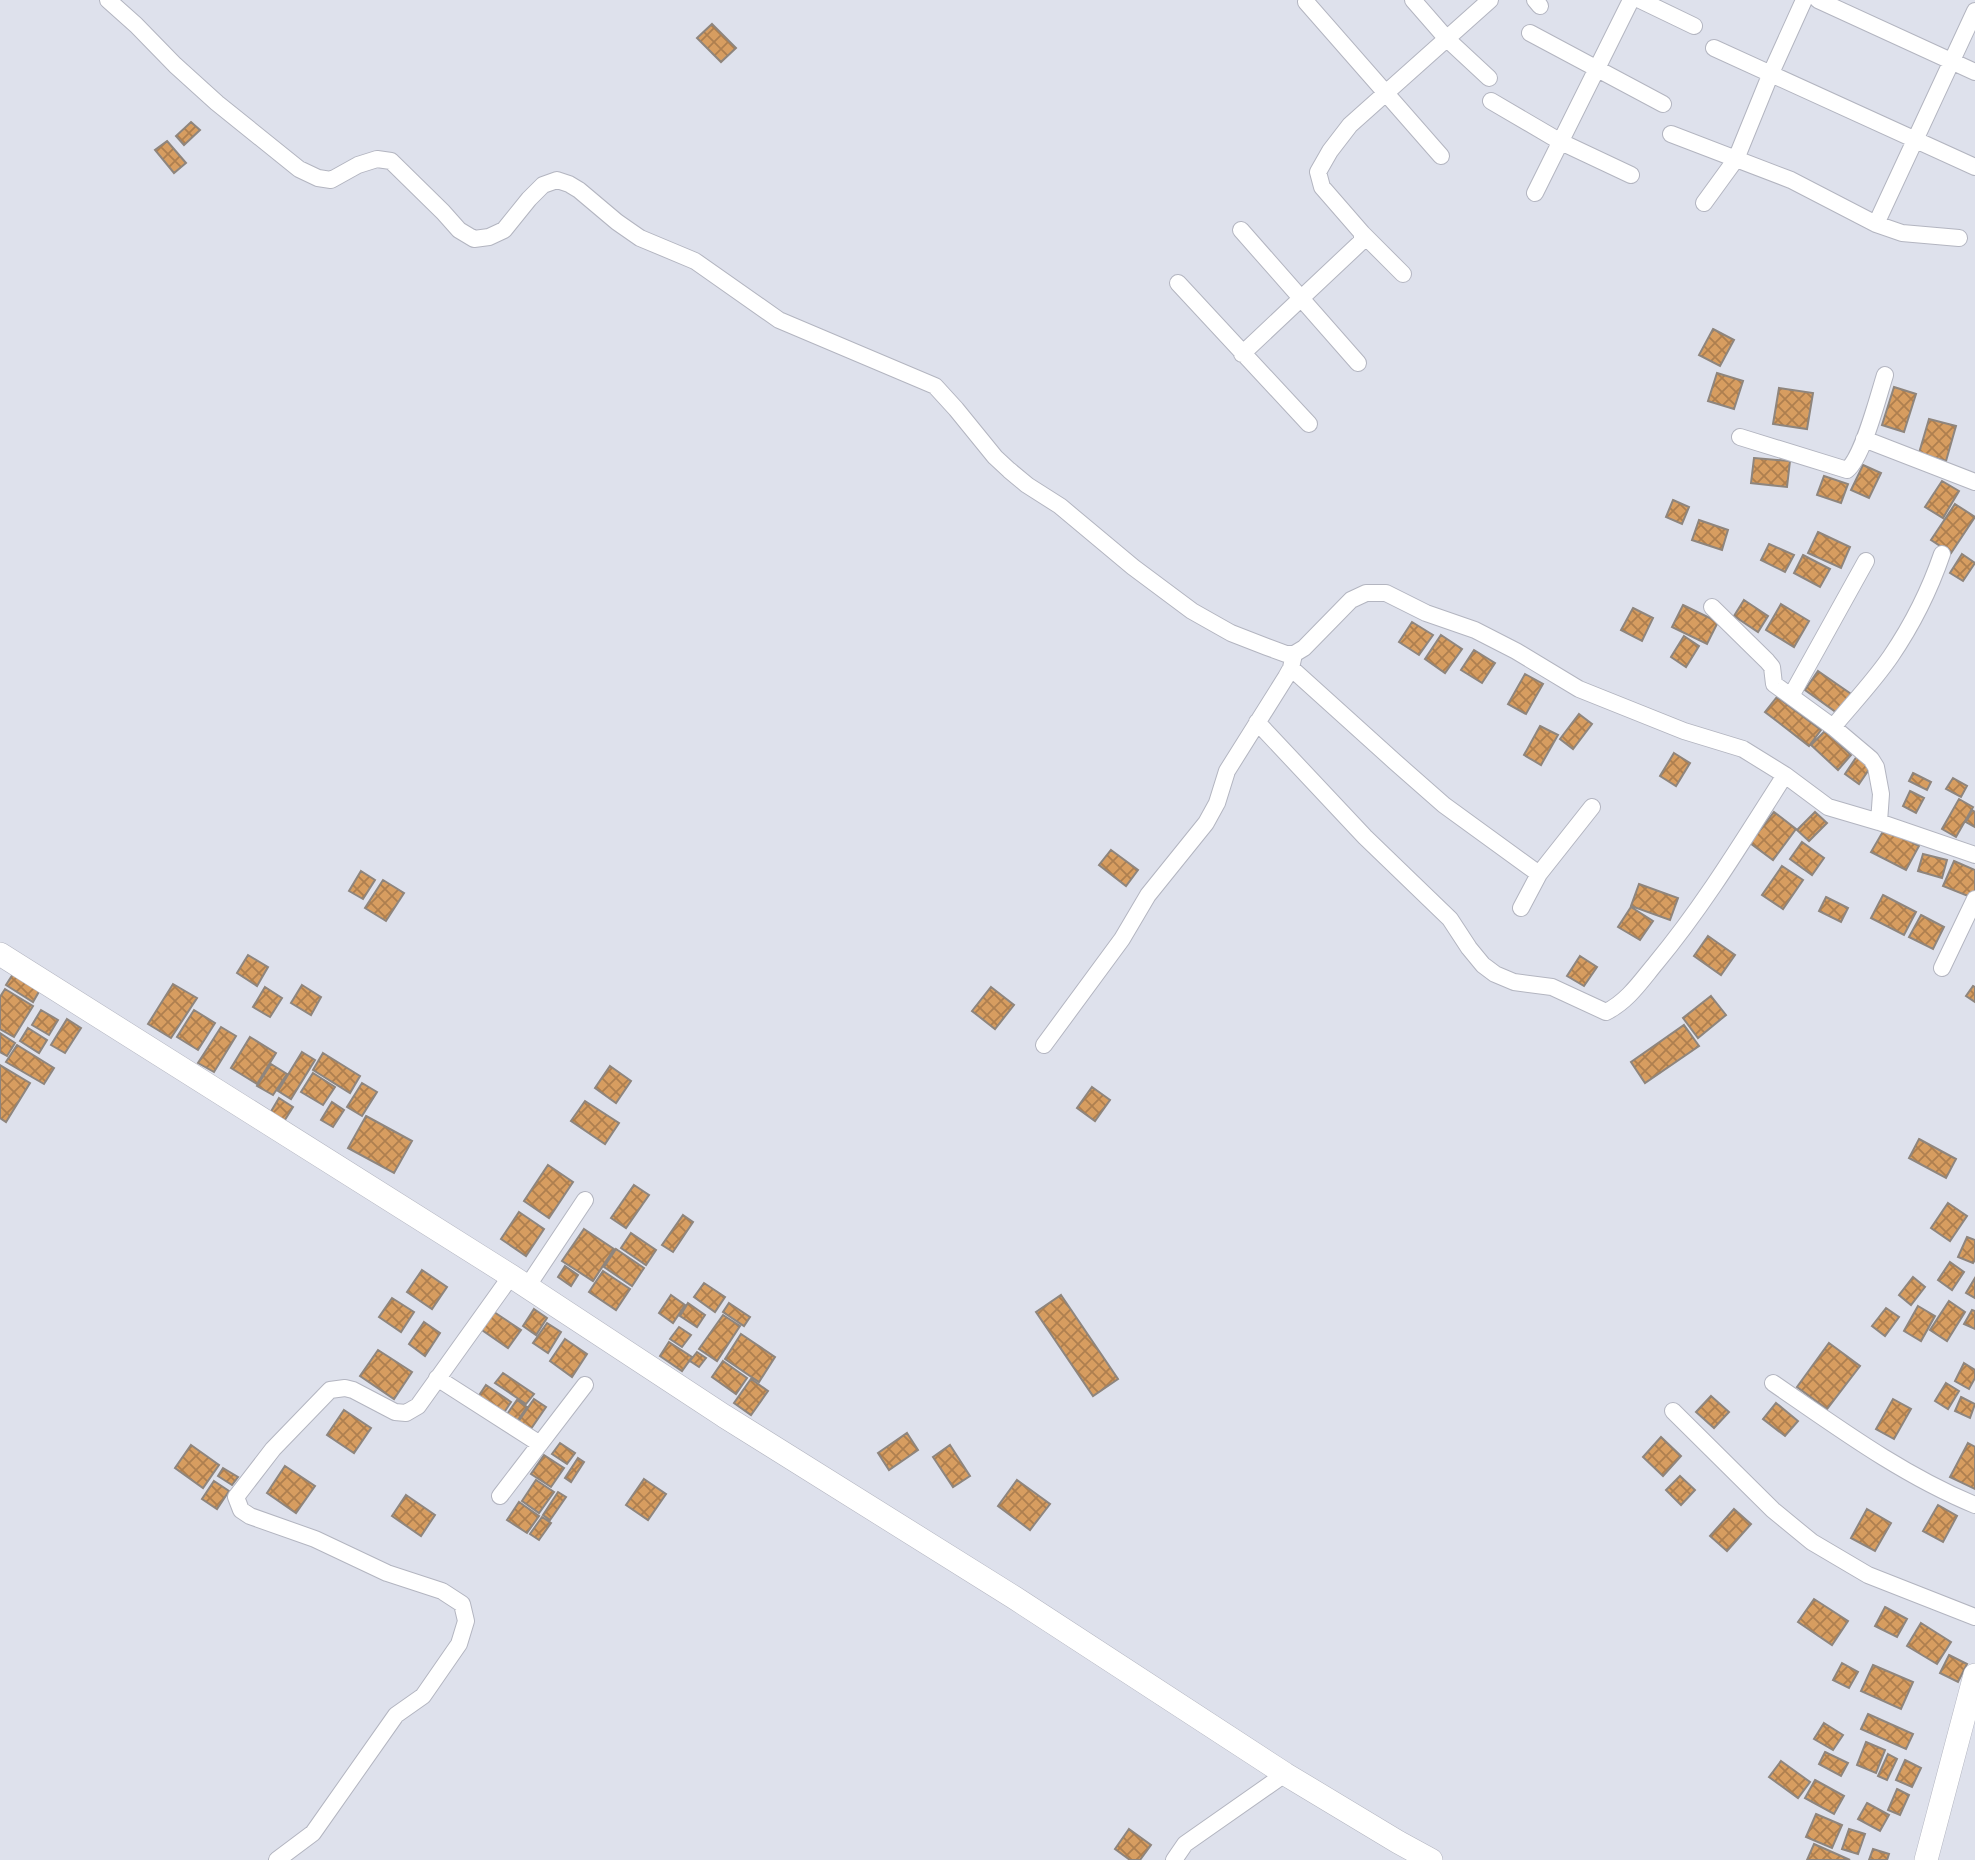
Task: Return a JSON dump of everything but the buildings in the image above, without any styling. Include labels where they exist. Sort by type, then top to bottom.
[{"type":"street","points":[[108,0],[217,103],[299,169],[318,178],[331,180],[358,165],[377,159],[391,161],[459,230],[474,239],[489,237],[504,230],[543,185],[557,180],[569,184],[639,238],[695,261],[779,320],[935,386],[957,408],[995,457],[1027,485],[1060,506],[1133,567],[1192,611],[1231,633],[1286,653],[1394,761],[1444,805],[1539,874]]},
{"type":"street","points":[[1413,0],[1447,39],[1489,78]]},
{"type":"street","points":[[1403,274],[1322,187],[1318,172],[1350,125],[1490,0]]},
{"type":"street","points":[[1535,193],[1631,0]]},
{"type":"street","points":[[1640,0],[1694,26]]},
{"type":"street","points":[[1704,203],[1736,159],[1804,0]]},
{"type":"street","points":[[1818,0],[1975,72]]},
{"type":"street","points":[[1306,2],[1441,156]]},
{"type":"street","points":[[1876,224],[1975,11]]},
{"type":"street","points":[[1530,33],[1663,104]]},
{"type":"street","points":[[1714,48],[1975,167]]},
{"type":"street","points":[[1491,101],[1561,142],[1631,175]]},
{"type":"street","points":[[1671,134],[1791,180],[1876,224],[1902,233],[1959,238]]},
{"type":"street","points":[[1241,230],[1358,363]]},
{"type":"street","points":[[1242,354],[1359,246],[1362,233]]},
{"type":"street","points":[[1178,284],[1309,424]]},
{"type":"street","points":[[1740,437],[1847,470],[1854,462],[1864,439],[1885,375]]},
{"type":"street","points":[[1864,439],[1975,482]]},
{"type":"street","points":[[1833,727],[1891,657],[1929,586],[1942,554]]},
{"type":"street","points":[[1791,696],[1866,561]]},
{"type":"street","points":[[1044,1045],[1122,939],[1148,895],[1206,822],[1217,803],[1227,771],[1276,695],[1292,661],[1351,600],[1366,593],[1386,593],[1426,612],[1475,630],[1579,689],[1684,731],[1743,749],[1786,775],[1828,807],[1975,855]]},
{"type":"street","points":[[1712,607],[1772,667],[1774,684],[1871,759],[1876,766],[1881,794],[1880,822]]},
{"type":"street","points":[[1258,722],[1365,837],[1450,919],[1483,965],[1495,974],[1514,982],[1552,987],[1606,1012],[1619,1005],[1630,994],[1684,929],[1786,775]]},
{"type":"street","points":[[1521,908],[1539,874],[1592,807]]},
{"type":"street","points":[[1942,968],[1975,899]]},
{"type":"street","points":[[0,954],[519,1281],[724,1416],[1015,1598],[1284,1774],[1431,1860]]},
{"type":"street","points":[[276,1860],[313,1833],[396,1715],[423,1696],[459,1644],[466,1621],[462,1604],[442,1591],[387,1573],[315,1539],[250,1516],[241,1510],[236,1497],[273,1449],[330,1390],[353,1390],[395,1412],[406,1413],[418,1406],[437,1378],[584,1200]]},
{"type":"street","points":[[437,1378],[540,1444]]},
{"type":"street","points":[[1773,1383],[1856,1440],[1932,1485],[1975,1505]]},
{"type":"street","points":[[500,1496],[585,1385]]},
{"type":"street","points":[[1673,1411],[1773,1510],[1812,1542],[1868,1575],[1975,1617]]},
{"type":"street","points":[[1926,1860],[1975,1675]]},
{"type":"street","points":[[1174,1860],[1185,1844],[1284,1774]]}]
